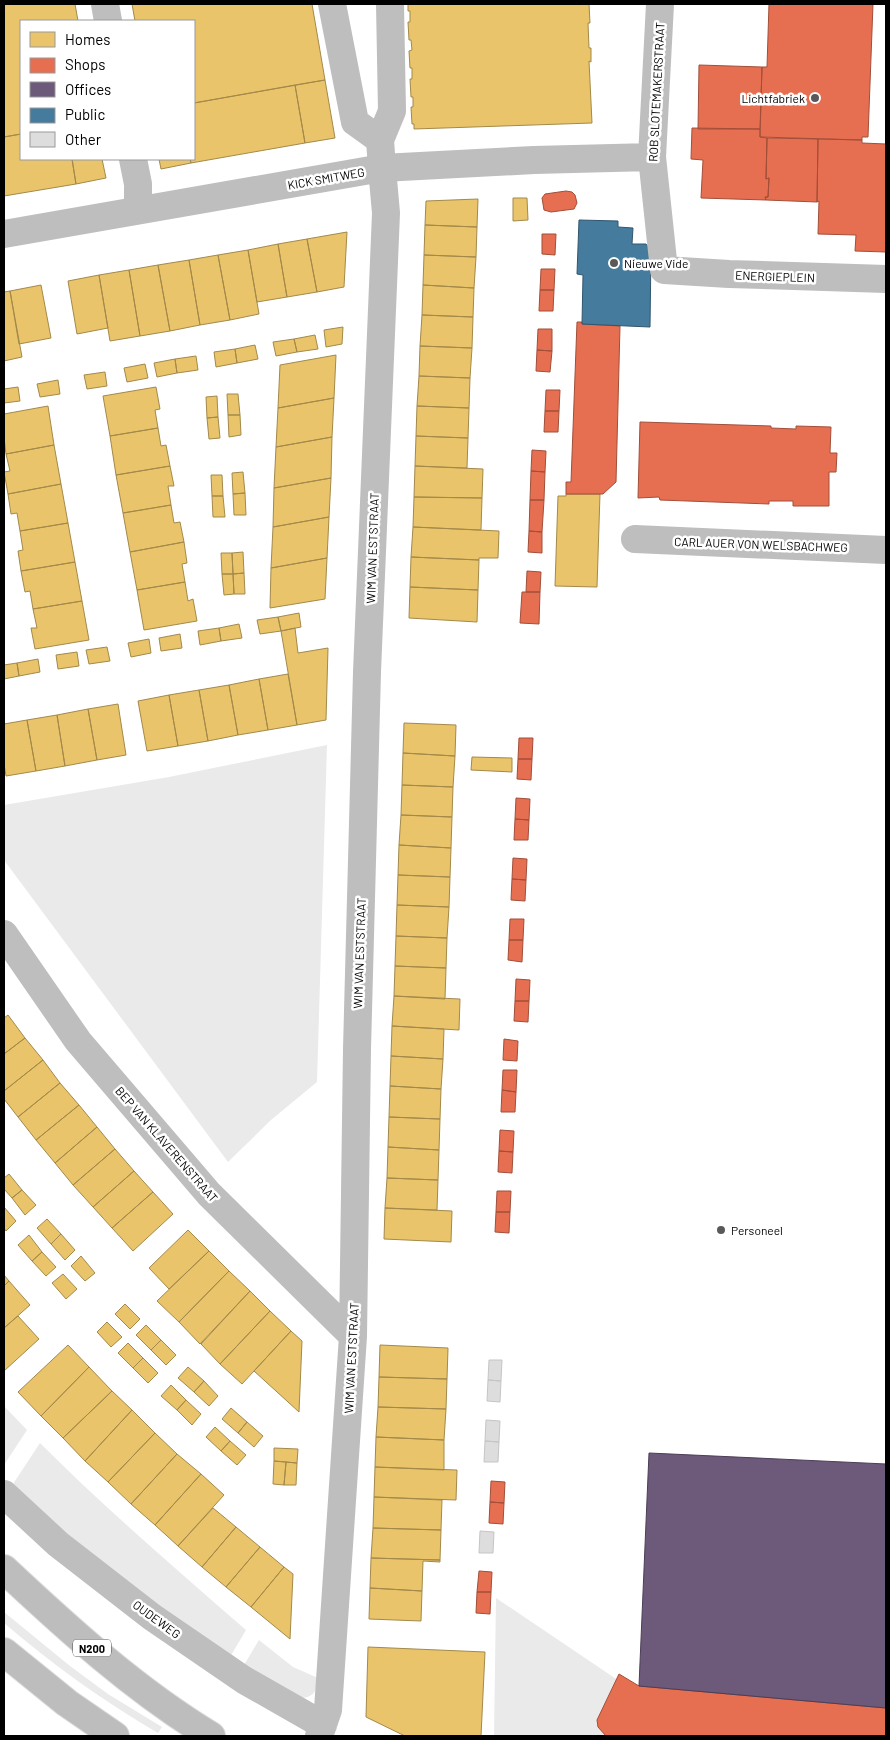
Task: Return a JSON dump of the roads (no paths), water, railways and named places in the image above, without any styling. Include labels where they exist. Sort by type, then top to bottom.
[{"type":"main road","name":"N200","points":[[4,1569],[106,1660],[186,1721],[211,1736]]},
{"type":"main road","points":[[4,1652],[67,1703],[115,1736]]},
{"type":"street","points":[[105,4],[108,20]]},
{"type":"street","points":[[332,4],[355,122],[380,140],[392,111],[390,4]]},
{"type":"street","name":"ROB SLOTEMAKERSTRAAT","points":[[660,4],[652,157],[664,270]]},
{"type":"street","name":"WIM VAN ESTSTRAAT","points":[[321,1730],[328,1710],[331,1680],[353,1336],[357,1049],[367,672],[386,213],[380,140]]},
{"type":"street","name":"KICK SMITWEG","points":[[4,234],[382,168],[534,160],[652,157]]},
{"type":"street","points":[[133,160],[138,184],[138,210]]},
{"type":"street","name":"ENERGIEPLEIN","points":[[664,270],[886,279]]},
{"type":"street","name":"CARL AUER VON WELSBACHWEG","points":[[635,539],[886,550]]},
{"type":"street","name":"BEP VAN KLAVERENSTRAAT","points":[[4,934],[78,1041],[203,1186],[353,1336]]},
{"type":"street","name":"OUDEWEG","points":[[4,1494],[58,1544],[152,1617],[321,1730]]},
{"type":"place","name":"Lichtfabriek","points":[[815,98]]},
{"type":"place","name":"Nieuwe Vide","points":[[614,263]]},
{"type":"place","name":"Personeel","points":[[721,1230]]}]
